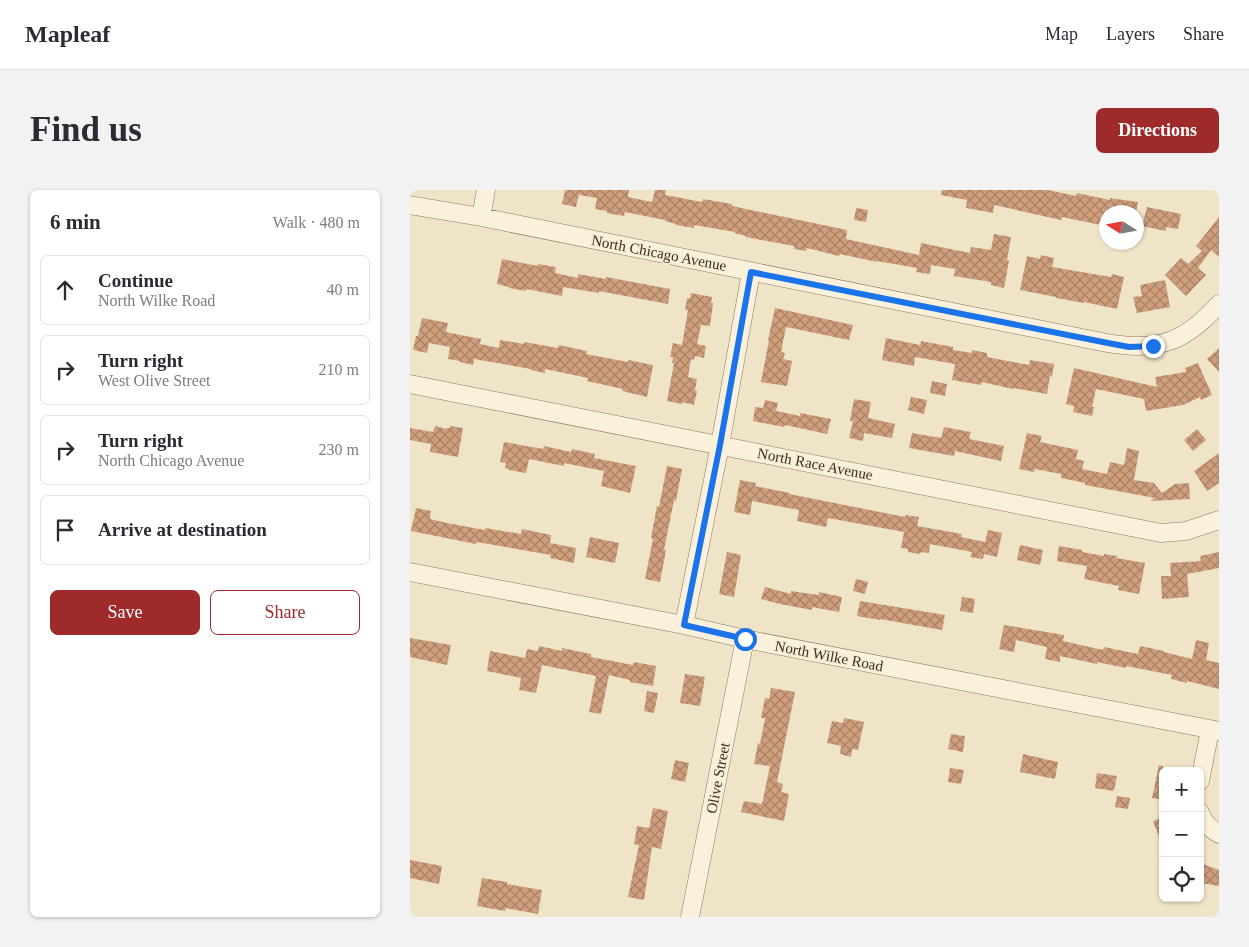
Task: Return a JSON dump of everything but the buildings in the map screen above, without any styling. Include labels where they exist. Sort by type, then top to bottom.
[{"type":"street","points":[[481,217],[486,190]]},
{"type":"street","name":"North Chicago Avenue","points":[[410,205],[481,217],[1129,347],[1153,346],[1173,339],[1194,326],[1219,304]]},
{"type":"street","points":[[684,625],[720,445],[751,272]]},
{"type":"street","name":"North Race Avenue","points":[[410,384],[1161,533],[1186,531],[1219,520]]},
{"type":"street","name":"North Wilke Road","points":[[410,572],[1215,730]]},
{"type":"street","name":"Olive Street","points":[[690,917],[745,639]]},
{"type":"street","points":[[1204,767],[1215,730]]},
{"type":"street","points":[[1204,821],[1219,834]]},
{"type":"route","points":[[745,639],[684,625],[720,445],[751,272],[1129,347],[1153,346]]}]
